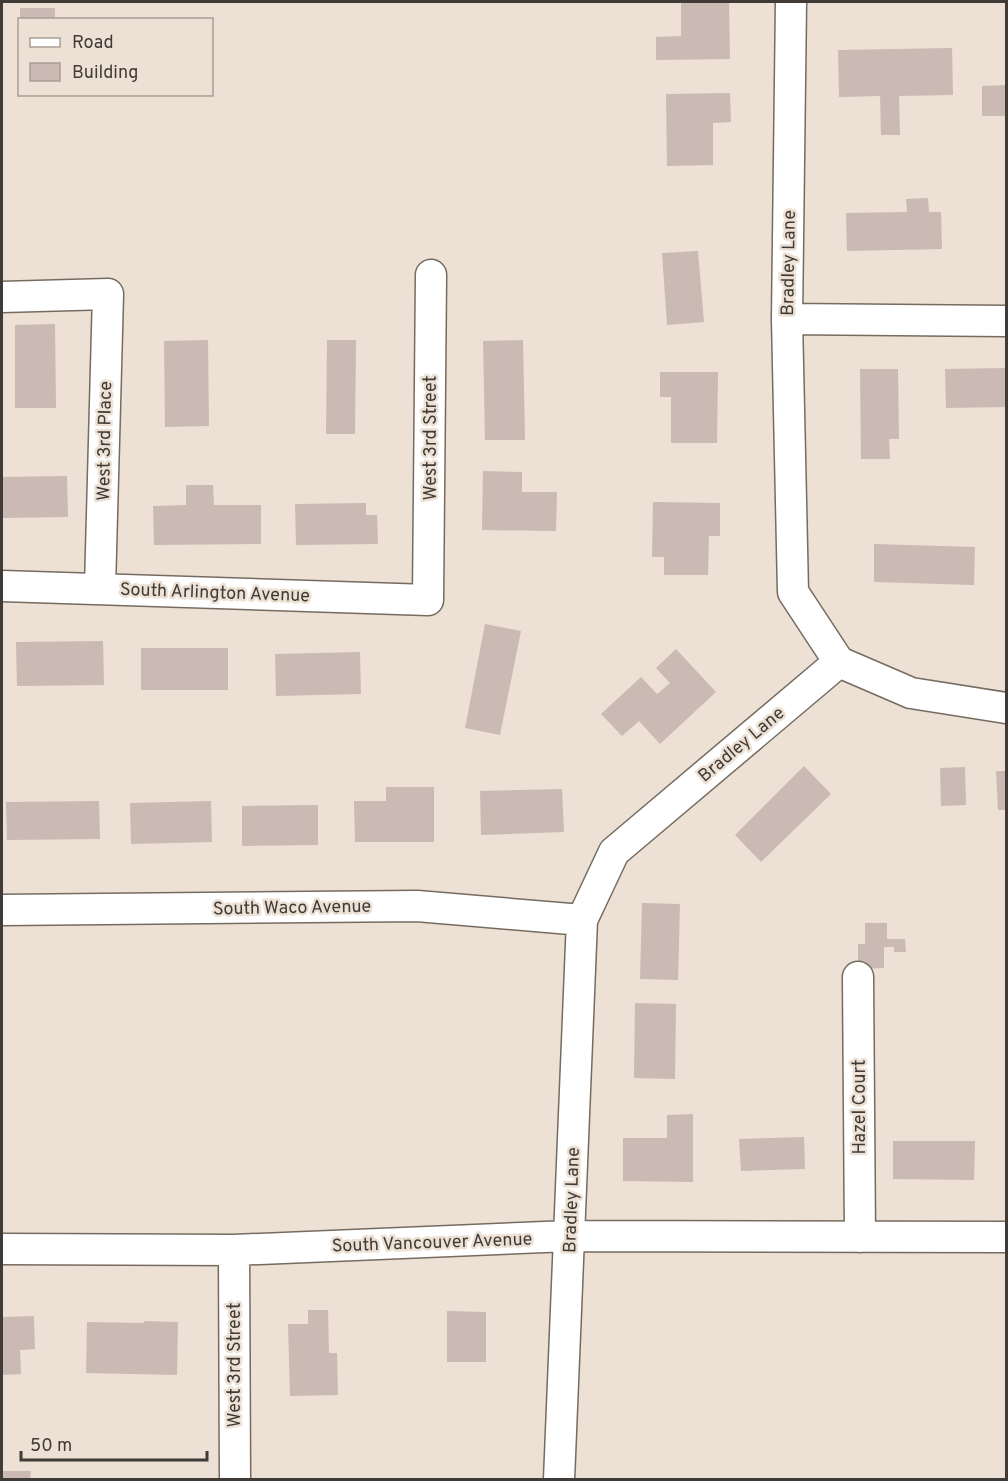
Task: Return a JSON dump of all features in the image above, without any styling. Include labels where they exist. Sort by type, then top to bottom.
[{"type":"street","name":"Bradley Lane","points":[[559,1479],[582,920],[614,852],[839,662],[793,592],[787,319],[791,2]]},
{"type":"street","name":"West 3rd Street","points":[[428,600],[431,275]]},
{"type":"street","name":"West 3rd Place","points":[[2,297],[108,294],[100,588]]},
{"type":"street","points":[[787,319],[1006,321]]},
{"type":"street","name":"South Arlington Avenue","points":[[2,586],[428,600]]},
{"type":"street","points":[[839,662],[911,693],[1006,708]]},
{"type":"street","name":"South Waco Avenue","points":[[2,910],[417,906],[582,920]]},
{"type":"street","name":"Hazel Court","points":[[858,977],[860,1237]]},
{"type":"street","name":"South Vancouver Avenue","points":[[2,1249],[234,1250],[569,1236],[1006,1237]]},
{"type":"street","name":"West 3rd Street","points":[[234,1250],[235,1479]]},
{"type":"building","points":[[681,2],[729,2],[730,59],[656,60],[656,37],[681,36]]},
{"type":"building","points":[[20,8],[55,8],[55,18],[20,18]]},
{"type":"building","points":[[952,48],[953,95],[899,96],[900,135],[881,135],[880,96],[839,97],[838,50]]},
{"type":"building","points":[[1006,85],[1006,116],[982,116],[982,86]]},
{"type":"building","points":[[730,93],[731,122],[713,123],[713,165],[667,166],[666,94]]},
{"type":"building","points":[[928,198],[929,212],[941,212],[942,249],[847,251],[846,213],[907,212],[906,199]]},
{"type":"building","points":[[698,251],[704,322],[667,325],[662,253]]},
{"type":"building","points":[[55,324],[56,408],[15,408],[15,325]]},
{"type":"building","points":[[208,340],[209,426],[165,427],[164,341]]},
{"type":"building","points":[[327,340],[356,340],[355,434],[326,434]]},
{"type":"building","points":[[523,340],[525,440],[485,440],[483,341]]},
{"type":"building","points":[[1006,368],[1006,407],[946,408],[945,369]]},
{"type":"building","points":[[860,369],[898,369],[899,439],[889,439],[890,459],[861,459]]},
{"type":"building","points":[[660,372],[718,372],[717,443],[671,443],[671,397],[660,397]]},
{"type":"building","points":[[483,471],[522,472],[522,492],[557,492],[556,531],[482,530]]},
{"type":"building","points":[[67,476],[68,517],[2,518],[2,477]]},
{"type":"building","points":[[186,485],[213,485],[214,505],[261,505],[261,544],[154,545],[153,506],[186,505]]},
{"type":"building","points":[[653,502],[720,503],[720,536],[709,536],[708,575],[664,575],[664,557],[652,557]]},
{"type":"building","points":[[366,503],[366,515],[377,515],[378,544],[296,545],[295,504]]},
{"type":"building","points":[[874,544],[975,547],[974,585],[874,582]]},
{"type":"building","points":[[485,624],[521,631],[500,735],[465,728]]},
{"type":"building","points":[[103,641],[104,685],[17,686],[16,642]]},
{"type":"building","points":[[141,648],[228,648],[228,690],[141,690]]},
{"type":"building","points":[[676,649],[716,692],[660,744],[639,721],[622,736],[601,714],[641,677],[657,694],[670,683],[656,668]]},
{"type":"building","points":[[360,652],[361,694],[276,696],[275,654]]},
{"type":"building","points":[[804,766],[831,794],[761,862],[735,835]]},
{"type":"building","points":[[965,767],[966,805],[941,806],[940,768]]},
{"type":"building","points":[[996,771],[1006,771],[1006,810],[998,810]]},
{"type":"building","points":[[386,787],[434,787],[434,842],[355,842],[354,801],[386,801]]},
{"type":"building","points":[[562,789],[564,832],[481,835],[480,791]]},
{"type":"building","points":[[99,801],[100,839],[7,840],[6,802]]},
{"type":"building","points":[[211,801],[212,842],[131,844],[130,803]]},
{"type":"building","points":[[318,805],[318,845],[242,846],[242,806]]},
{"type":"building","points":[[642,903],[680,904],[678,980],[640,979]]},
{"type":"building","points":[[865,923],[887,923],[887,939],[905,939],[906,952],[894,952],[894,947],[884,947],[884,968],[858,969],[858,944],[865,944]]},
{"type":"building","points":[[635,1003],[676,1004],[675,1079],[634,1078]]},
{"type":"building","points":[[693,1114],[693,1182],[623,1181],[623,1138],[667,1138],[667,1115]]},
{"type":"building","points":[[804,1137],[805,1169],[741,1171],[739,1139]]},
{"type":"building","points":[[893,1141],[975,1141],[974,1180],[893,1179]]},
{"type":"building","points":[[308,1310],[328,1310],[329,1353],[337,1353],[338,1395],[290,1396],[288,1324],[308,1324]]},
{"type":"building","points":[[447,1311],[486,1312],[486,1362],[447,1362]]},
{"type":"building","points":[[34,1316],[35,1349],[20,1350],[21,1374],[2,1375],[2,1317]]},
{"type":"building","points":[[144,1321],[178,1322],[177,1375],[86,1373],[87,1322],[144,1323]]},
{"type":"building","points":[[2,1471],[31,1471],[30,1480],[2,1480]]}]
